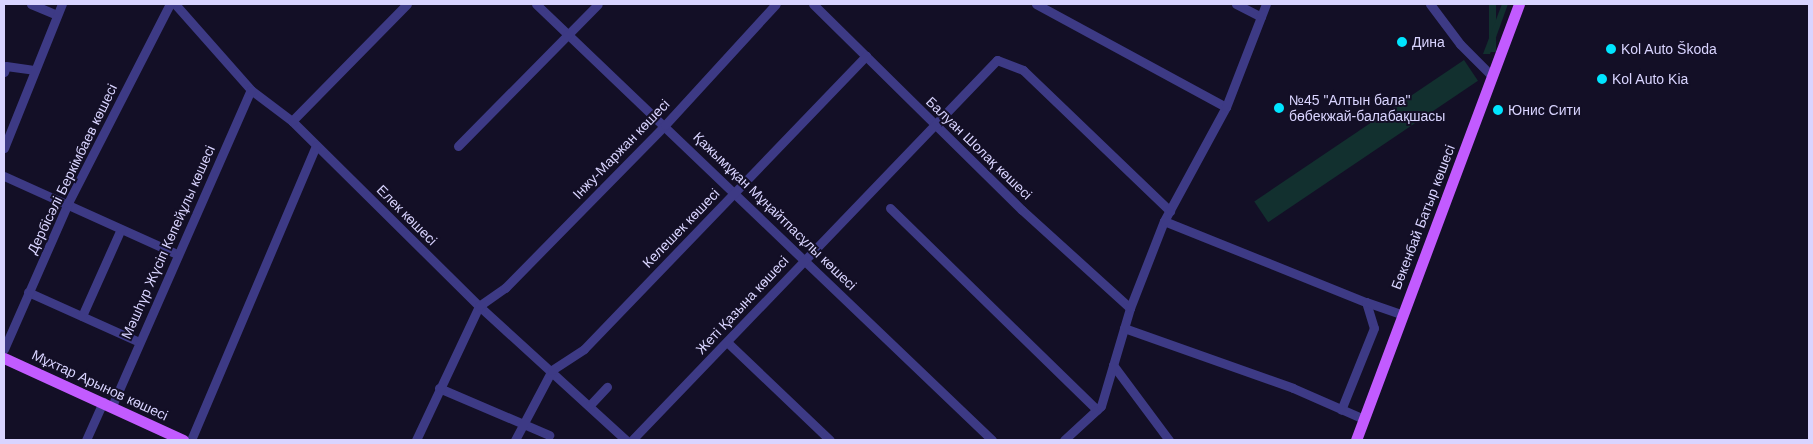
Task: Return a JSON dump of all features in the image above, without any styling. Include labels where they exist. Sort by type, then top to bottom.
[{"type":"main road","name":"Бөкенбай Батыр көшесі","points":[[1356,440],[1519,4]]},
{"type":"main road","name":"Мұхтар Арынов көшесі","points":[[4,358],[183,440]]},
{"type":"street","points":[[31,4],[57,15]]},
{"type":"street","points":[[4,148],[62,4]]},
{"type":"street","name":"Дербісәлі Беркімбаев көшесі","points":[[4,349],[68,203],[170,4]]},
{"type":"street","name":"Елек көшесі","points":[[175,4],[251,90],[292,121],[479,306],[552,370],[626,440]]},
{"type":"street","points":[[292,121],[407,4]]},
{"type":"street","name":"Қажымұқан Мұңайтпасұлы көшесі","points":[[536,4],[735,191],[992,440]]},
{"type":"street","points":[[458,146],[598,4]]},
{"type":"street","name":"Інжу-Маржан көшесі","points":[[479,306],[505,288],[665,125],[776,4]]},
{"type":"street","name":"Балуан Шолақ көшесі","points":[[813,4],[936,126],[1130,308]]},
{"type":"street","points":[[1036,4],[1226,107]]},
{"type":"street","points":[[1236,4],[1261,17]]},
{"type":"street","points":[[1064,440],[1097,410],[1130,308],[1164,221],[1226,107],[1266,4]]},
{"type":"street","points":[[1430,4],[1460,44],[1492,76]]},
{"type":"street","name":"Келешек көшесі","points":[[552,370],[584,349],[866,56]]},
{"type":"street","name":"Жеті Қазына көшесі","points":[[632,440],[805,259],[936,126],[997,60],[1013,66],[1170,211]]},
{"type":"street","points":[[4,72],[6,66],[34,70]]},
{"type":"street","name":"Мәшһүр Жүсіп Көпейұлы көшесі","points":[[86,440],[108,404],[139,342],[251,90]]},
{"type":"street","points":[[192,440],[316,145]]},
{"type":"street","points":[[4,176],[68,203],[177,254]]},
{"type":"street","points":[[890,208],[1097,410]]},
{"type":"street","points":[[1164,221],[1403,315]]},
{"type":"street","points":[[82,316],[121,229]]},
{"type":"street","points":[[28,292],[139,342]]},
{"type":"street","points":[[1340,410],[1374,328],[1366,302]]},
{"type":"street","points":[[416,440],[479,306]]},
{"type":"street","points":[[1124,328],[1293,388],[1364,419]]},
{"type":"street","points":[[727,342],[830,440]]},
{"type":"street","points":[[1113,365],[1169,440]]},
{"type":"street","points":[[515,440],[552,370]]},
{"type":"street","points":[[590,405],[607,387]]},
{"type":"street","points":[[439,388],[549,435]]},
{"type":"green space","points":[[1489,4],[1496,4],[1496,52],[1489,52]]},
{"type":"green space","points":[[1502,4],[1508,4],[1490,54],[1483,54]]},
{"type":"green space","points":[[1464,60],[1478,81],[1268,222],[1254,201]]},
{"type":"place","name":"Дина","points":[[1402,42]]},
{"type":"place","name":"Kol Auto Škoda","points":[[1611,49]]},
{"type":"place","name":"Kol Auto Kia","points":[[1602,79]]},
{"type":"place","name":"№45 \"Алтын бала\" бөбекжай-балабақшасы","points":[[1279,108]]},
{"type":"place","name":"Юнис Сити","points":[[1498,110]]}]
